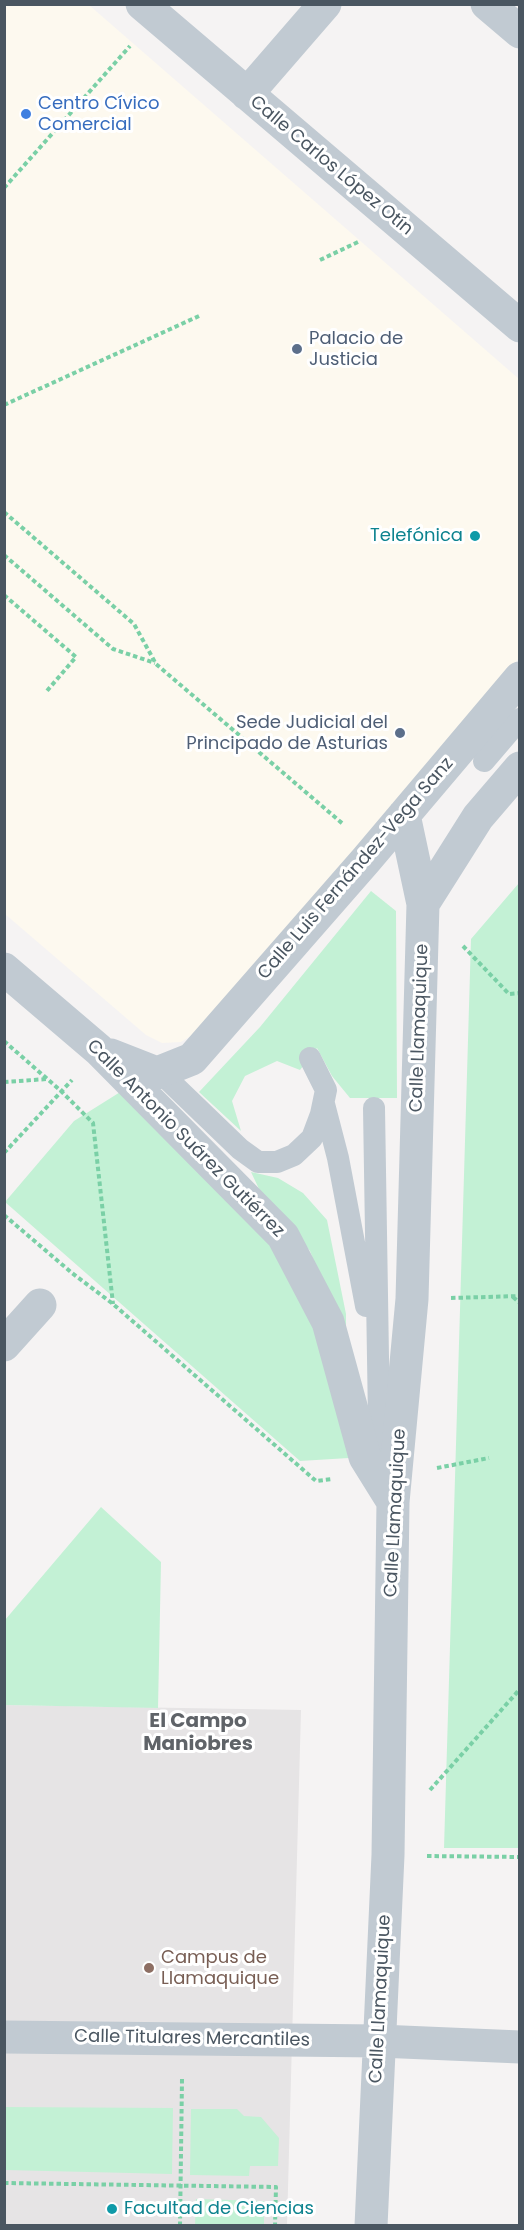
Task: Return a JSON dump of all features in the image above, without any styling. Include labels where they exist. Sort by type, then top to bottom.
[{"type":"street","points":[[247,94],[325,4]]},
{"type":"street","points":[[487,4],[519,32]]},
{"type":"street","name":"Calle Carlos López Otín","points":[[149,10],[519,326]]},
{"type":"street","name":"Calle Luis Fernández-Vega Sanz","points":[[160,1072],[192,1059],[366,860],[519,678]]},
{"type":"street","points":[[423,904],[478,817],[519,768]]},
{"type":"street","name":"Calle Llamaquique","points":[[371,2226],[388,1846],[388,1484],[412,1299],[423,904],[404,815]]},
{"type":"street","name":"Calle Antonio Suárez Gutiérrez","points":[[4,969],[99,1050],[283,1236],[328,1322],[365,1457],[388,1484]]},
{"type":"street","points":[[99,1050],[157,1073],[160,1072]]},
{"type":"street","points":[[4,1345],[40,1305]]},
{"type":"street","name":"Calle Titulares Mercantiles","points":[[4,2037],[379,2041],[519,2047]]},
{"type":"lane","points":[[484,761],[519,719]]},
{"type":"lane","points":[[160,1072],[240,1149],[258,1162],[277,1162],[294,1155],[312,1138],[321,1114],[326,1090],[309,1058]]},
{"type":"lane","points":[[324,1102],[338,1158],[378,1373]]},
{"type":"lane","points":[[374,1108],[379,1420],[388,1484]]},
{"type":"path","points":[[4,188],[149,10]]},
{"type":"path","points":[[4,405],[200,316]]},
{"type":"path","points":[[4,512],[134,624],[156,663],[341,822],[366,860]]},
{"type":"path","points":[[4,555],[113,649],[156,663]]},
{"type":"path","points":[[4,595],[76,657],[46,692]]},
{"type":"path","points":[[4,1041],[48,1079],[93,1123],[112,1304]]},
{"type":"path","points":[[4,1153],[74,1077]]},
{"type":"path","points":[[4,1082],[48,1079]]},
{"type":"path","points":[[4,1215],[112,1304],[316,1481],[388,1484],[489,1458]]},
{"type":"path","points":[[412,1299],[519,1296]]},
{"type":"path","points":[[512,1297],[519,1303]]},
{"type":"path","points":[[388,1846],[519,1689]]},
{"type":"path","points":[[388,1846],[519,1857]]},
{"type":"path","points":[[180,2226],[182,2039]]},
{"type":"path","points":[[4,2183],[276,2187],[275,2226]]},
{"type":"shaded area","points":[[5,5],[89,5],[519,379],[519,658],[200,1030],[181,1042],[162,1043],[146,1035],[5,914]]},
{"type":"shaded area","name":"Campus de Llamaquique","points":[[5,1705],[301,1710],[287,2225],[5,2226]]},
{"type":"green space","points":[[519,883],[519,1848],[444,1848],[471,939]]},
{"type":"green space","points":[[371,891],[396,911],[397,1098],[350,1098],[332,1076],[317,1048],[300,1070],[277,1061],[245,1076],[232,1101],[241,1131],[199,1092],[260,1027]]},
{"type":"green space","points":[[133,1084],[283,1236],[365,1457],[300,1461],[5,1202],[74,1121]]},
{"type":"green space","points":[[251,1172],[278,1178],[303,1193],[327,1220],[346,1314],[346,1342],[310,1251],[259,1189]]},
{"type":"green space","points":[[101,1507],[161,1562],[158,1708],[5,1705],[5,1620]]},
{"type":"green space","points":[[5,2107],[173,2108],[172,2174],[5,2170]]},
{"type":"green space","points":[[191,2109],[237,2109],[244,2116],[261,2117],[279,2138],[278,2166],[250,2166],[249,2176],[190,2175]]},
{"type":"green space","points":[[196,2199],[264,2201],[264,2225],[195,2225]]},
{"type":"place","name":"Centro Cívico Comercial","points":[[26,114]]},
{"type":"place","name":"Palacio de Justicia","points":[[297,349]]},
{"type":"place","name":"Telefónica","points":[[475,536]]},
{"type":"place","name":"Sede Judicial del Principado de Asturias","points":[[400,733]]},
{"type":"place","name":"Campus de Llamaquique","points":[[149,1968]]},
{"type":"place","name":"Facultad de Ciencias","points":[[112,2209]]},
{"type":"district","name":"El Campo Maniobres","points":[[198,1734]]}]
